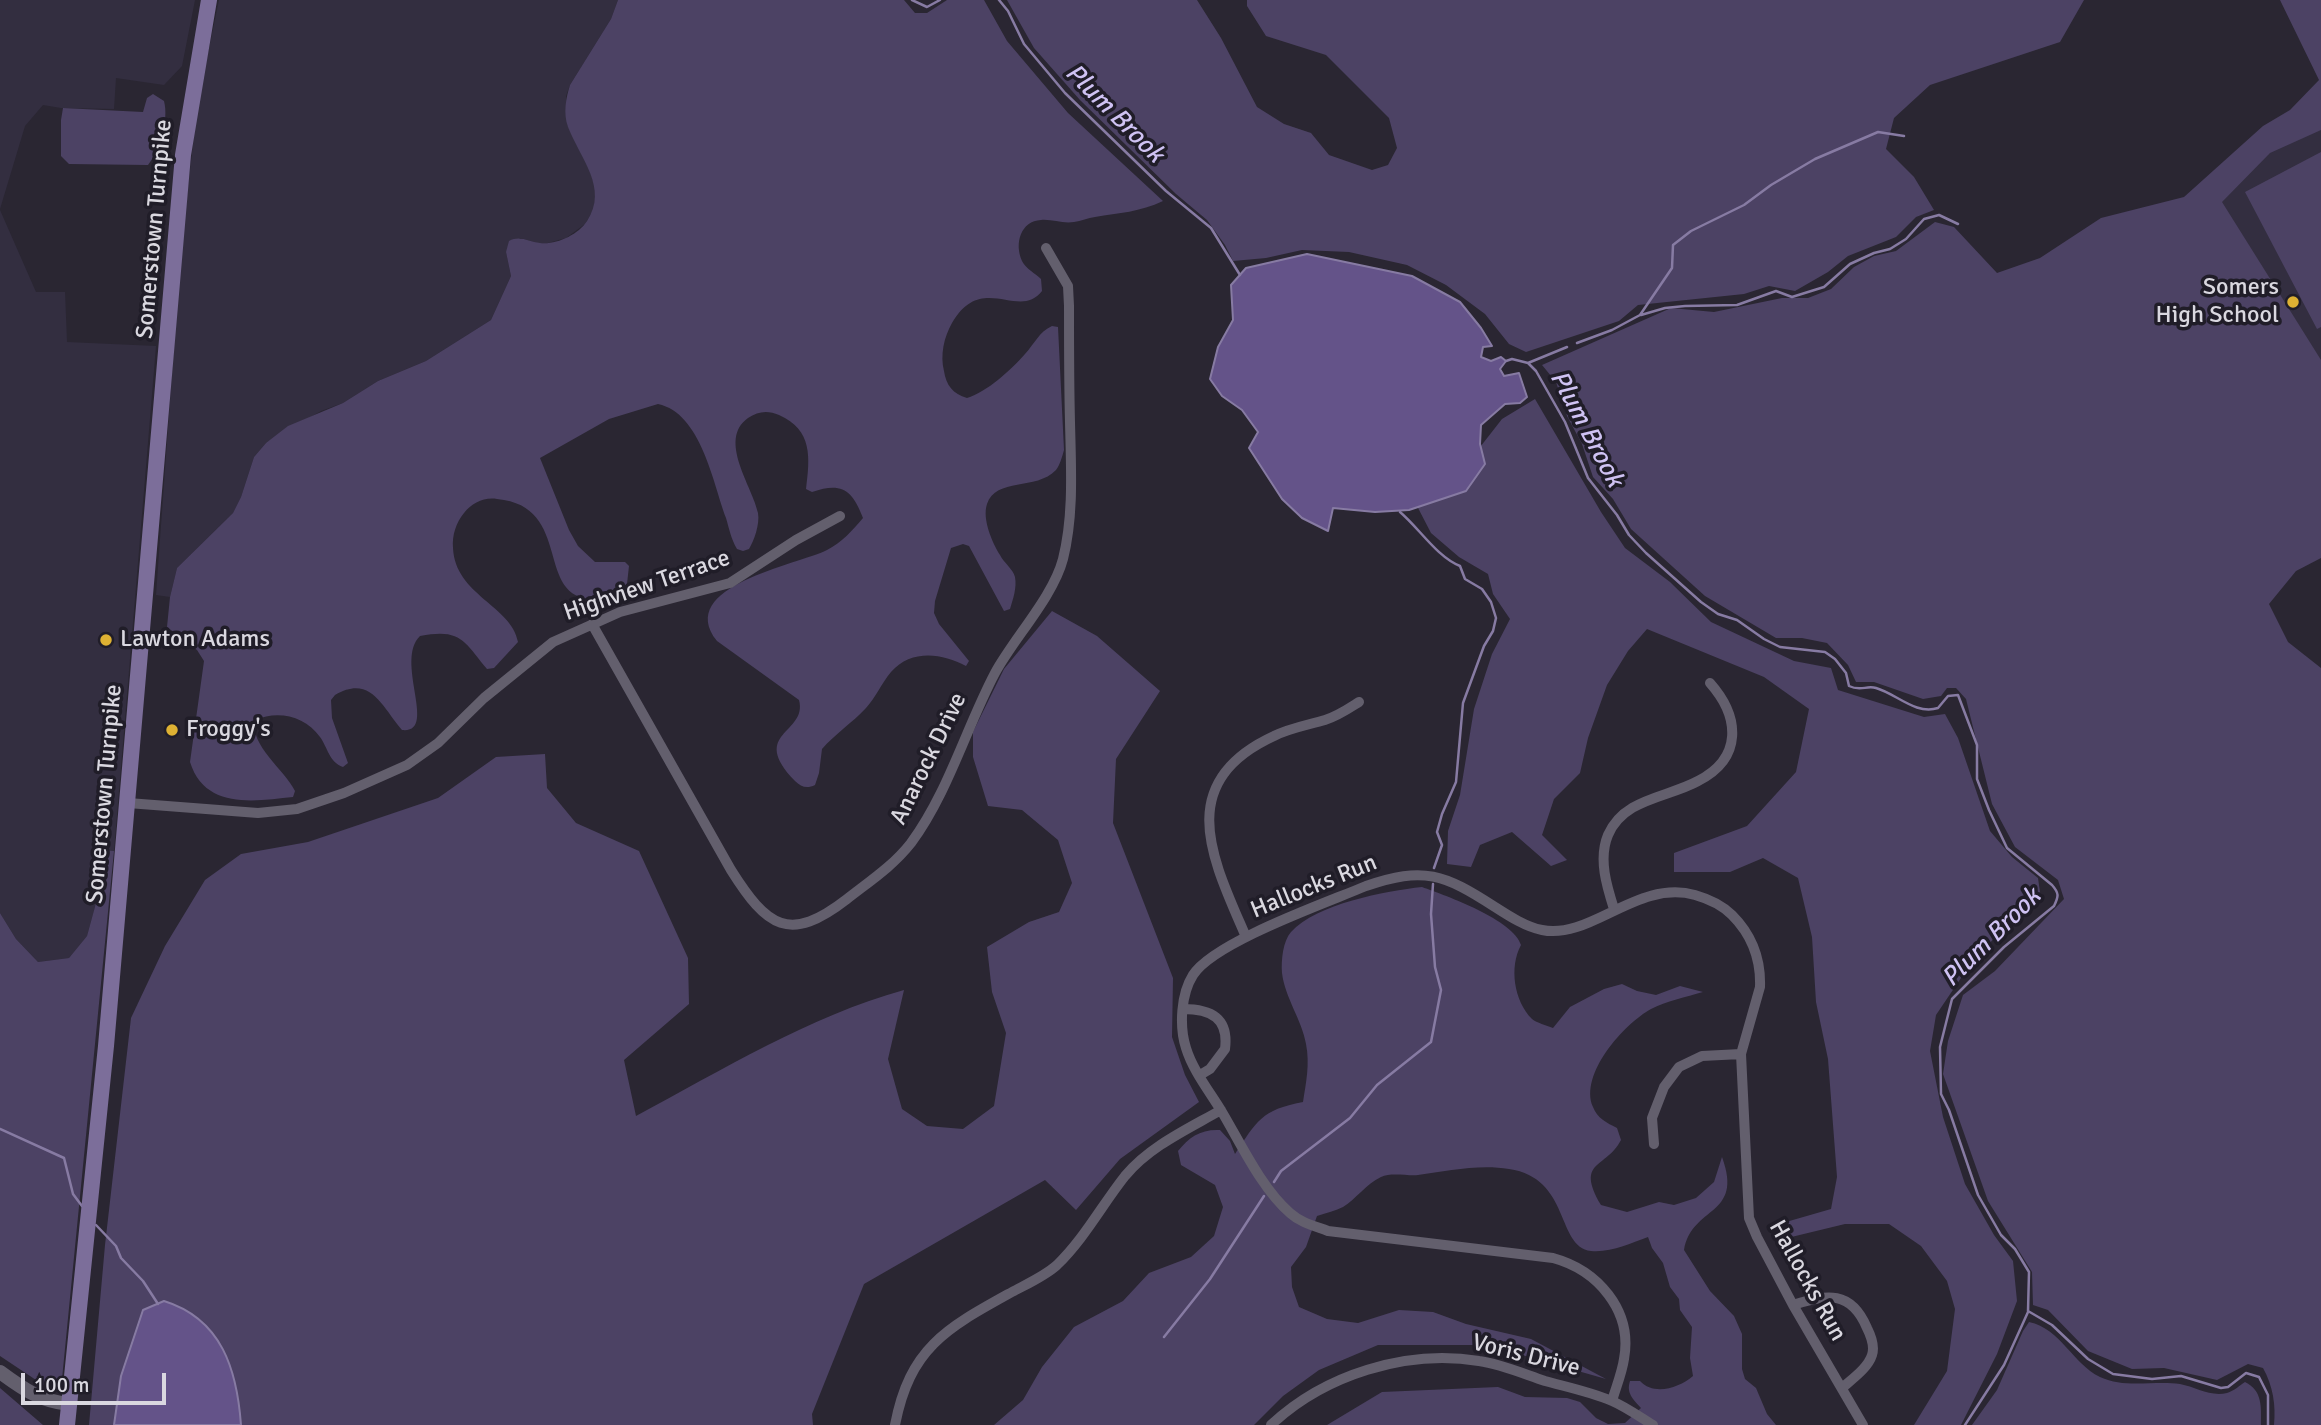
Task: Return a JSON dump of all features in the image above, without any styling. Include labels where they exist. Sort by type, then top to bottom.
[{"type":"main road","name":"Somerstown Turnpike","points":[[66,1425],[107,1046],[183,155],[209,0]]},
{"type":"main road","points":[[0,1372],[29,1394],[69,1404]]},
{"type":"street","name":"Anarock Drive","points":[[592,624],[731,870],[747,895],[764,914],[787,926],[815,920],[883,873],[911,843],[934,804],[996,671],[1046,593],[1062,562],[1069,526],[1071,485],[1068,286],[1046,248]]},
{"type":"street","name":"Highview Terrace","points":[[128,803],[258,813],[297,809],[344,793],[407,765],[438,743],[484,698],[553,642],[620,612],[730,583],[796,540],[840,516]]},
{"type":"street","points":[[1615,909],[1605,874],[1604,859],[1606,842],[1613,827],[1627,811],[1707,776],[1727,754],[1734,732],[1733,721],[1724,699],[1710,683]]},
{"type":"street","points":[[1246,937],[1212,853],[1208,821],[1216,790],[1224,774],[1253,747],[1284,731],[1337,715],[1359,702]]},
{"type":"street","name":"Hallocks Run","points":[[1612,1401],[1625,1357],[1625,1332],[1610,1294],[1594,1278],[1575,1266],[1553,1258],[1328,1231],[1306,1224],[1290,1213],[1272,1193],[1200,1075],[1186,1047],[1183,1009],[1188,986],[1200,966],[1212,955],[1246,937],[1366,886],[1419,874],[1441,878],[1478,896],[1506,914],[1544,931],[1566,929],[1592,921],[1615,909],[1657,894],[1689,893],[1713,901],[1737,920],[1749,936],[1756,952],[1760,977],[1760,987],[1741,1055],[1749,1218],[1756,1237],[1793,1305],[1863,1425]]},
{"type":"street","points":[[1183,1009],[1215,1015],[1224,1030],[1225,1049],[1210,1069],[1200,1075]]},
{"type":"street","points":[[1654,1144],[1652,1118],[1664,1087],[1679,1067],[1702,1056],[1741,1055]]},
{"type":"street","points":[[895,1425],[907,1384],[920,1357],[940,1337],[974,1313],[1056,1267],[1126,1175],[1149,1152],[1221,1110]]},
{"type":"street","points":[[1793,1305],[1818,1297],[1833,1297],[1849,1303],[1860,1313],[1873,1345],[1872,1355],[1864,1367],[1842,1388]]},
{"type":"street","name":"Voris Drive","points":[[1271,1425],[1304,1399],[1350,1376],[1389,1364],[1420,1360],[1479,1361],[1612,1401],[1653,1425]]},
{"type":"shaded area","points":[[0,0],[195,0],[182,66],[164,85],[116,78],[114,109],[43,105],[25,126],[0,209]]},
{"type":"shaded area","points":[[219,0],[618,0],[611,19],[566,96],[568,126],[588,165],[596,190],[594,209],[585,224],[566,238],[548,243],[520,238],[506,252],[511,276],[491,320],[426,361],[378,381],[343,403],[321,411],[266,443],[254,457],[233,513],[177,568],[170,597],[156,595],[181,247],[198,101]]},
{"type":"shaded area","points":[[618,0],[904,0],[915,13],[927,13],[947,0],[984,0],[1007,41],[1068,113],[1163,201],[1138,210],[1074,222],[1041,220],[1028,224],[1019,240],[1020,254],[1026,266],[1041,279],[1042,291],[1033,299],[1022,301],[988,298],[975,300],[964,308],[947,334],[943,352],[945,376],[954,391],[967,398],[983,391],[1006,373],[1044,331],[1052,326],[1058,327],[1064,450],[1060,463],[1048,476],[999,490],[987,504],[987,523],[994,544],[1015,577],[1010,609],[1004,611],[969,546],[963,544],[951,548],[934,613],[939,624],[969,661],[966,666],[937,656],[917,657],[899,665],[887,677],[866,708],[822,749],[815,785],[800,785],[782,765],[777,752],[778,743],[796,720],[799,700],[717,641],[708,622],[712,606],[725,592],[745,580],[827,550],[846,536],[863,518],[850,494],[844,490],[831,488],[812,492],[806,489],[808,456],[804,437],[790,421],[779,415],[771,412],[759,413],[748,418],[739,427],[736,438],[736,451],[758,513],[756,532],[749,549],[737,549],[710,469],[695,435],[673,410],[658,404],[609,419],[540,458],[578,546],[595,562],[625,562],[629,566],[627,584],[622,595],[591,599],[572,593],[561,579],[539,521],[523,507],[497,499],[479,502],[464,513],[455,529],[453,548],[456,564],[473,589],[506,619],[518,642],[494,668],[487,669],[461,639],[445,634],[420,636],[413,647],[411,662],[417,709],[417,721],[412,728],[402,730],[382,703],[367,691],[358,688],[335,695],[331,700],[332,718],[348,763],[343,767],[332,758],[323,741],[307,724],[282,715],[255,720],[257,739],[295,791],[293,797],[248,800],[219,795],[207,788],[197,777],[190,762],[204,661],[197,650],[167,627],[177,568],[233,513],[254,457],[266,443],[288,426],[343,403],[378,381],[426,361],[491,320],[511,276],[506,252],[509,241],[560,241],[572,235],[587,221],[593,209],[594,185],[568,127],[566,100],[570,85],[611,19]]},
{"type":"shaded area","points":[[1007,0],[1197,0],[1221,38],[1257,107],[1284,124],[1311,133],[1329,155],[1372,170],[1388,165],[1397,148],[1389,118],[1326,55],[1266,36],[1247,6],[1247,0],[2084,0],[2060,42],[1930,85],[1894,118],[1886,149],[1914,177],[1934,210],[1916,217],[1896,237],[1848,256],[1828,272],[1795,291],[1769,286],[1744,294],[1638,305],[1619,321],[1526,352],[1509,344],[1485,314],[1446,285],[1407,265],[1349,252],[1302,250],[1266,258],[1233,261],[1207,220],[1176,194],[1080,100],[1034,48]]},
{"type":"shaded area","points":[[2280,0],[2321,0],[2321,130],[2270,153],[2222,202],[2321,360],[2321,558],[2296,571],[2269,604],[2288,642],[2321,668],[2321,1425],[2274,1425],[2273,1396],[2263,1368],[2248,1364],[2217,1380],[2164,1368],[2132,1369],[2088,1351],[2048,1310],[2033,1305],[2032,1272],[1988,1201],[1943,1074],[1948,1041],[1963,995],[1995,971],[2064,899],[2058,880],[2015,847],[1992,804],[1966,699],[1956,688],[1947,688],[1941,696],[1923,699],[1874,682],[1856,682],[1848,665],[1827,643],[1802,638],[1776,638],[1705,596],[1631,529],[1613,499],[1593,477],[1556,382],[1542,365],[1671,308],[1714,312],[1782,298],[1808,298],[1831,289],[1854,267],[1874,256],[1896,251],[1935,222],[1954,227],[1997,273],[2040,258],[2101,218],[2184,197],[2263,126],[2290,110],[2319,80]]},
{"type":"shaded area","points":[[153,94],[164,101],[165,117],[160,143],[148,165],[69,164],[61,156],[63,108],[143,112],[147,98]]},
{"type":"shaded area","name":"Somers High School","points":[[2321,111],[2321,393],[2205,180]]},
{"type":"shaded area","points":[[2321,152],[2321,327],[2317,329],[2245,192]]},
{"type":"shaded area","points":[[0,210],[36,292],[65,292],[67,342],[156,346],[114,851],[105,850],[87,936],[69,958],[38,962],[16,939],[0,913]]},
{"type":"shaded area","points":[[1307,254],[1412,276],[1460,302],[1492,346],[1483,347],[1481,357],[1491,361],[1501,357],[1506,361],[1500,369],[1504,376],[1519,373],[1527,397],[1520,403],[1505,404],[1481,425],[1480,444],[1485,464],[1466,491],[1409,510],[1375,512],[1333,508],[1328,531],[1302,518],[1282,499],[1249,448],[1258,432],[1242,410],[1222,396],[1210,379],[1218,347],[1233,320],[1231,285],[1246,268]]},
{"type":"shaded area","points":[[1535,399],[1625,548],[1670,582],[1711,622],[1794,661],[1831,668],[1838,690],[1924,717],[1945,714],[1958,738],[1990,831],[2012,857],[2038,878],[2040,892],[2014,915],[1965,972],[1936,1015],[1930,1051],[1943,1117],[1965,1184],[1994,1235],[2013,1261],[2017,1301],[1997,1354],[1961,1425],[1914,1425],[1947,1371],[1955,1309],[1947,1281],[1921,1246],[1889,1224],[1845,1224],[1779,1240],[1779,1224],[1831,1209],[1837,1177],[1828,1059],[1816,1002],[1812,937],[1798,878],[1763,858],[1730,872],[1674,872],[1674,853],[1747,826],[1796,772],[1809,709],[1764,677],[1647,629],[1628,651],[1607,685],[1588,738],[1580,773],[1554,799],[1542,835],[1567,860],[1551,866],[1512,832],[1480,845],[1471,867],[1447,864],[1448,831],[1460,795],[1474,709],[1492,654],[1510,619],[1493,594],[1488,574],[1459,557],[1431,533],[1417,506],[1477,451],[1502,419]]},
{"type":"shaded area","points":[[1052,611],[1097,636],[1160,691],[1116,759],[1113,823],[1173,978],[1172,1037],[1185,1075],[1199,1102],[1120,1159],[1076,1210],[1045,1180],[864,1284],[812,1414],[813,1425],[89,1425],[105,1245],[131,1018],[165,946],[205,880],[241,854],[308,842],[438,798],[496,757],[545,754],[547,788],[576,823],[639,851],[688,958],[689,1004],[624,1060],[636,1116],[801,1029],[869,1001],[904,990],[888,1059],[902,1109],[927,1126],[963,1129],[994,1106],[1006,1033],[992,992],[987,947],[1029,922],[1059,912],[1072,883],[1058,840],[1022,810],[988,806],[973,757],[973,732],[1004,669]]},
{"type":"shaded area","points":[[104,850],[114,851],[62,1379],[54,1387],[45,1386],[0,1356],[0,913],[16,939],[38,962],[69,958],[87,936],[96,903]]},
{"type":"shaded area","points":[[1422,887],[1478,910],[1516,936],[1521,945],[1514,973],[1517,993],[1526,1012],[1542,1024],[1553,1028],[1570,1007],[1604,989],[1622,984],[1656,995],[1680,986],[1703,992],[1663,1004],[1640,1016],[1617,1038],[1598,1065],[1590,1094],[1593,1107],[1600,1117],[1617,1128],[1621,1140],[1596,1166],[1591,1180],[1601,1205],[1627,1212],[1659,1202],[1674,1205],[1696,1198],[1714,1182],[1722,1157],[1727,1176],[1722,1201],[1696,1225],[1684,1250],[1710,1291],[1734,1316],[1742,1334],[1742,1369],[1745,1379],[1756,1388],[1767,1414],[1776,1425],[1327,1425],[1382,1392],[1498,1387],[1525,1397],[1567,1398],[1580,1402],[1596,1418],[1608,1424],[1625,1423],[1641,1408],[1630,1392],[1630,1381],[1640,1381],[1652,1388],[1666,1389],[1693,1376],[1690,1358],[1692,1327],[1680,1310],[1679,1299],[1670,1287],[1663,1263],[1648,1237],[1606,1251],[1591,1251],[1580,1247],[1572,1238],[1553,1198],[1543,1185],[1529,1175],[1509,1169],[1486,1167],[1385,1176],[1376,1180],[1343,1207],[1317,1216],[1306,1247],[1291,1267],[1292,1287],[1299,1307],[1327,1319],[1358,1323],[1399,1310],[1433,1312],[1466,1324],[1531,1339],[1606,1379],[1487,1345],[1378,1345],[1319,1370],[1283,1396],[1254,1425],[994,1425],[1023,1400],[1042,1367],[1074,1327],[1123,1301],[1149,1273],[1191,1257],[1214,1236],[1223,1207],[1215,1185],[1181,1165],[1178,1151],[1182,1146],[1201,1133],[1220,1130],[1230,1141],[1235,1154],[1255,1125],[1269,1113],[1303,1102],[1308,1066],[1306,1044],[1282,973],[1283,951],[1291,932],[1317,914],[1352,900]]},
{"type":"shaded area","points":[[164,1301],[184,1309],[200,1320],[223,1349],[235,1385],[241,1425],[114,1425],[121,1376],[143,1310]]},
{"type":"shaded area","points":[[2029,1322],[2050,1332],[2090,1371],[2110,1381],[2180,1384],[2221,1394],[2232,1391],[2245,1382],[2258,1395],[2261,1425],[1972,1425],[1997,1390]]},
{"type":"shaded area","points":[[0,1388],[43,1425],[0,1425]]},
{"type":"waterway","name":"Plum Brook","points":[[912,0],[927,7],[940,0]]},
{"type":"waterway","name":"Plum Brook","points":[[999,0],[1008,11],[1024,44],[1065,93],[1166,191],[1211,228],[1240,275]]},
{"type":"waterway","points":[[1577,343],[1612,330],[1640,315],[1672,268],[1673,245],[1691,231],[1744,205],[1771,185],[1815,159],[1878,132],[1904,136]]},
{"type":"waterway","points":[[1641,315],[1665,308],[1737,305],[1776,291],[1792,297],[1824,287],[1850,264],[1890,249],[1906,239],[1924,219],[1939,215],[1958,224]]},
{"type":"waterway","points":[[1528,363],[1567,347]]},
{"type":"waterway","name":"Plum Brook","points":[[1506,361],[1512,359],[1528,363],[1536,371],[1565,422],[1588,478],[1629,535],[1701,602],[1718,614],[1737,620],[1780,647],[1825,652],[1835,659],[1846,673],[1849,686],[1853,688],[1876,688],[1922,709],[1938,708],[1948,696],[1958,695],[1977,745],[1977,779],[2007,848],[2052,885],[2058,895],[2054,906],[2004,947],[1952,999],[1940,1047],[1941,1094],[1978,1195],[2001,1235],[2015,1249],[2029,1272],[2028,1311],[2052,1325],[2088,1359],[2113,1374],[2152,1379],[2181,1376],[2221,1388],[2228,1387],[2246,1373],[2259,1377],[2268,1395],[2268,1425]]},
{"type":"waterway","points":[[1400,512],[1436,549],[1460,566],[1465,579],[1482,589],[1491,602],[1496,618],[1463,703],[1456,782],[1437,832],[1442,845],[1434,868]]},
{"type":"waterway","points":[[1274,1182],[1281,1171],[1350,1118],[1377,1085],[1431,1042],[1441,990],[1435,967],[1431,914],[1433,884]]},
{"type":"waterway","points":[[0,1129],[64,1158],[73,1194],[82,1206]]},
{"type":"waterway","points":[[1164,1337],[1210,1279],[1264,1196]]},
{"type":"waterway","points":[[96,1225],[116,1246],[121,1258],[143,1281],[158,1304]]},
{"type":"waterway","points":[[1965,1425],[2004,1365],[2028,1312]]},
{"type":"place","name":"Somers High School","points":[[2293,302]]},
{"type":"place","name":"Lawton Adams","points":[[106,640]]},
{"type":"place","name":"Froggy's","points":[[172,730]]}]
